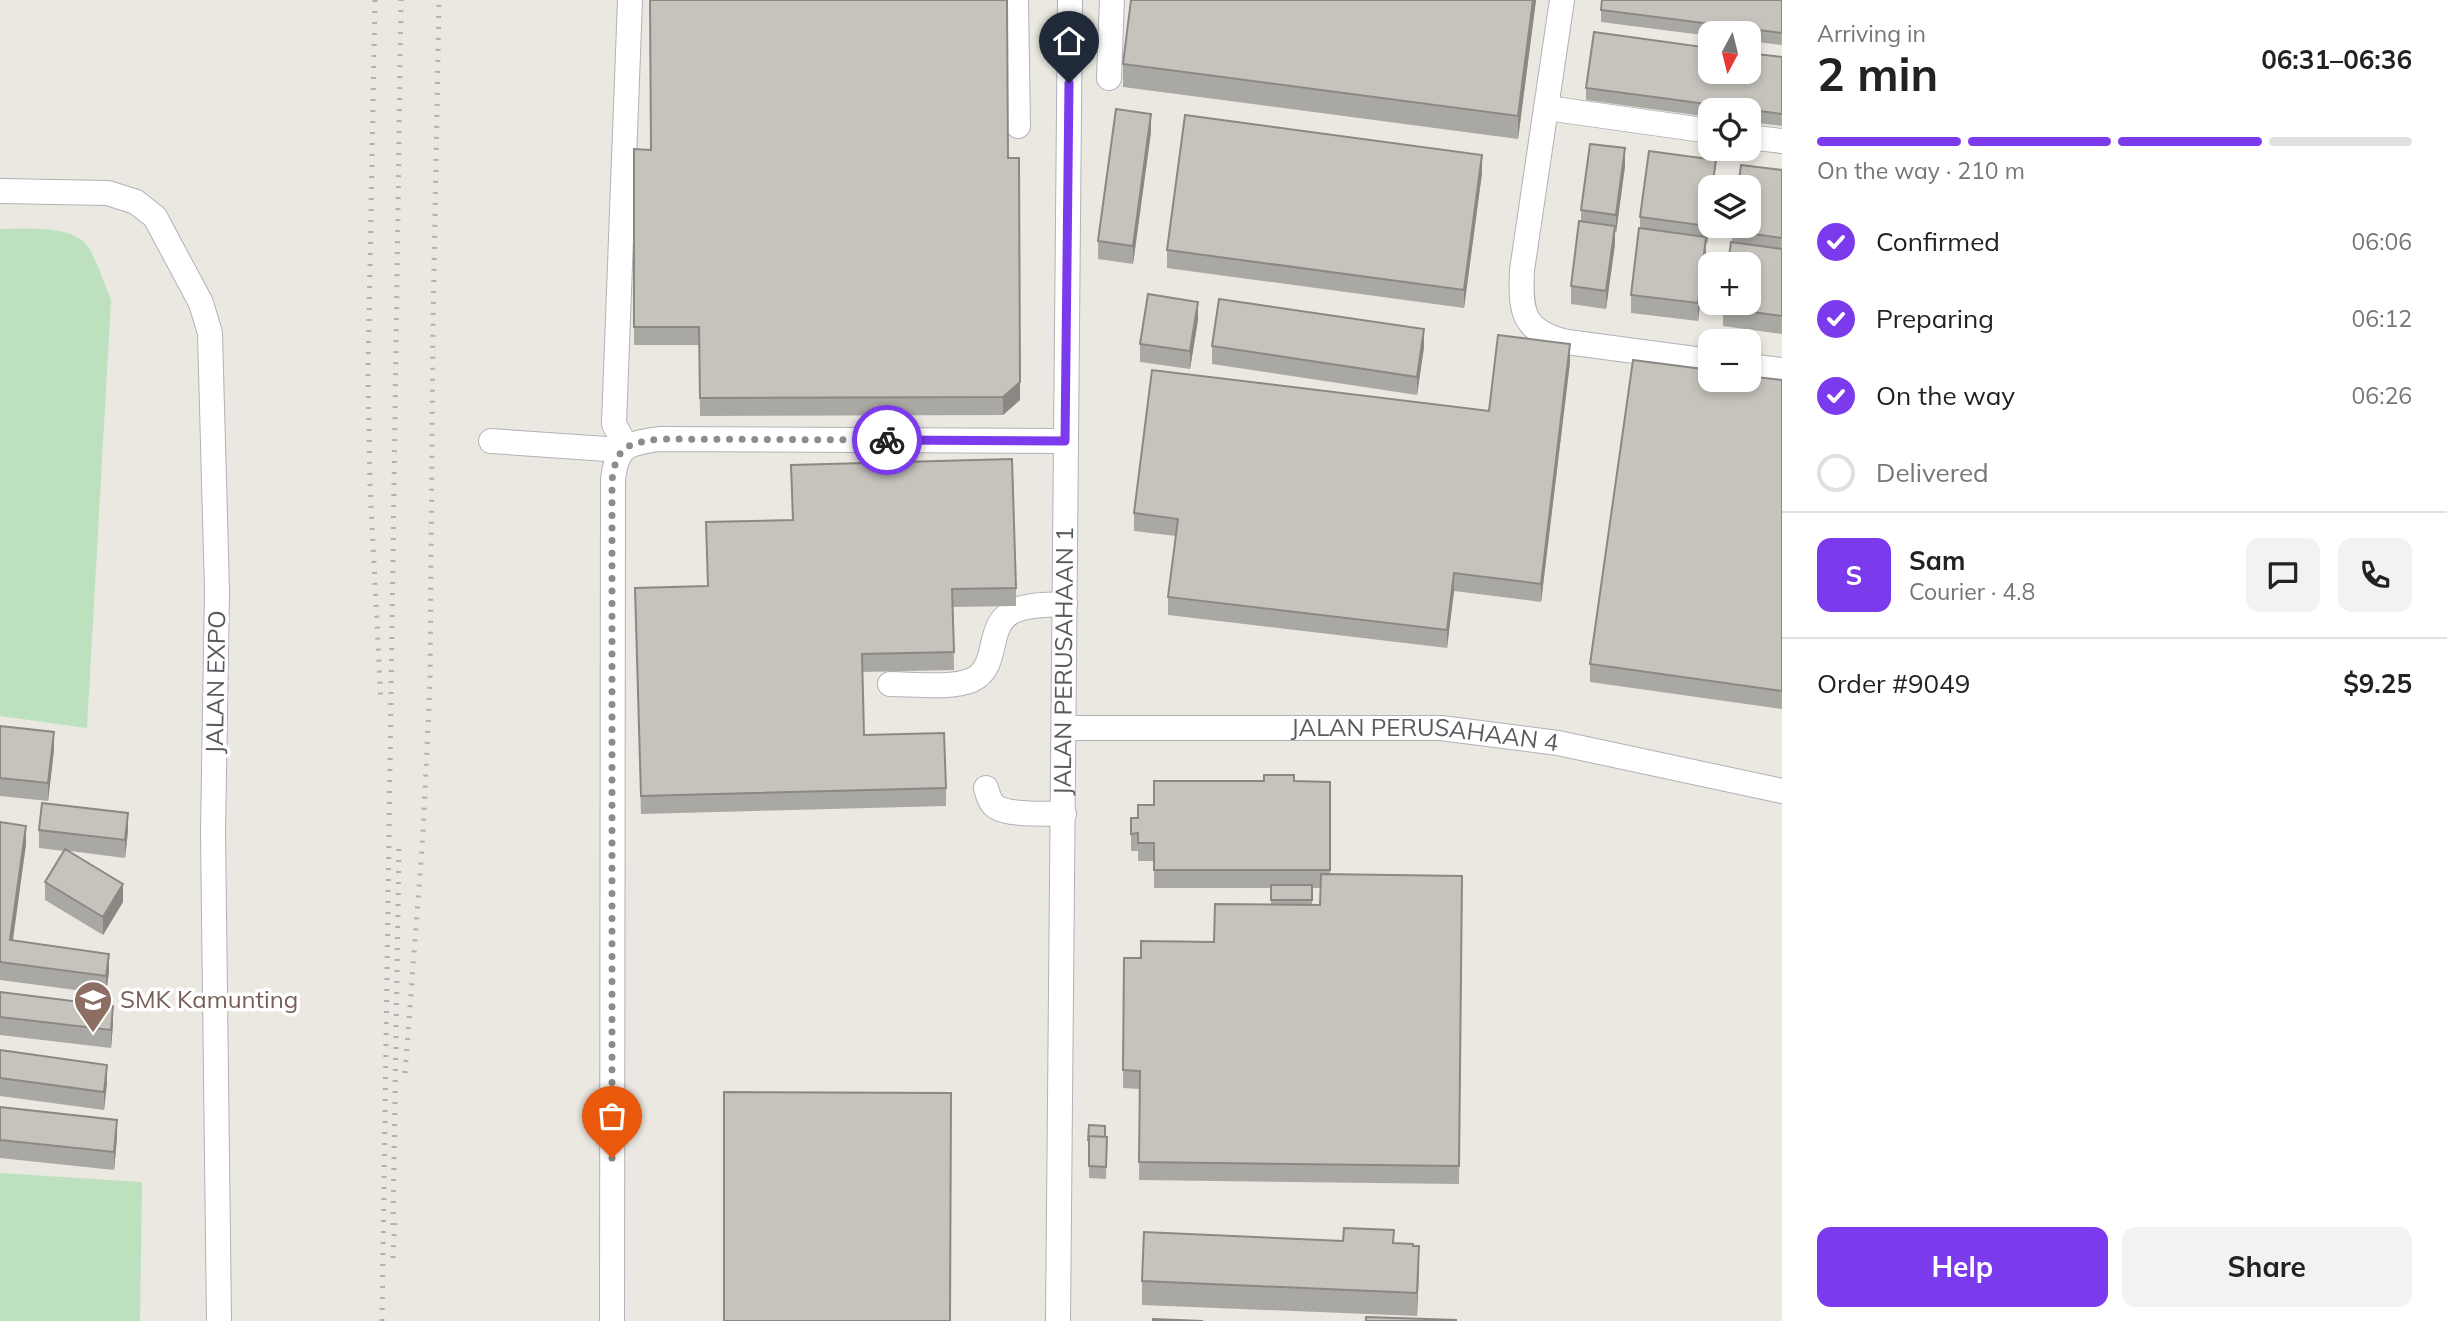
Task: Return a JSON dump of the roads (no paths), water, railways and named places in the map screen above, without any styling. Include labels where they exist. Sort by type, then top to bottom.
[{"type":"street","points":[[625,447],[614,424],[630,0]]},
{"type":"street","points":[[1016,0],[1018,126]]},
{"type":"street","name":"JALAN PERUSAHAAN 1","points":[[1058,1321],[1070,0]]},
{"type":"street","points":[[1109,78],[1112,0]]},
{"type":"street","points":[[1562,0],[1522,270],[1524,312],[1531,326],[1547,337],[1698,359]]},
{"type":"street","points":[[1547,108],[1698,129]]},
{"type":"street","points":[[1761,139],[1782,141]]},
{"type":"street","name":"JALAN EXPO","points":[[0,191],[108,193],[136,202],[155,217],[201,303],[210,333],[217,592],[214,832],[219,1321]]},
{"type":"street","points":[[1761,368],[1782,370]]},
{"type":"street","points":[[491,440],[625,447],[659,439],[1065,441]]},
{"type":"street","points":[[612,1321],[612,480],[615,463],[625,447]]},
{"type":"street","points":[[890,684],[953,684],[972,680],[984,671],[990,658],[999,621],[1014,610],[1065,604]]},
{"type":"street","name":"JALAN PERUSAHAAN 4","points":[[1065,727],[1441,727],[1558,743],[1782,791]]},
{"type":"street","points":[[986,788],[989,799],[996,807],[1007,811],[1064,814]]},
{"type":"railway","points":[[375,0],[368,373],[370,484],[381,703]]},
{"type":"railway","points":[[382,1321],[401,0]]},
{"type":"railway","points":[[405,1073],[423,834],[430,683],[439,0]]},
{"type":"railway","points":[[393,1225],[399,843]]},
{"type":"railway","points":[[393,1258],[395,1217]]},
{"type":"place","name":"SMK Kamunting","points":[[93,1034]]}]
